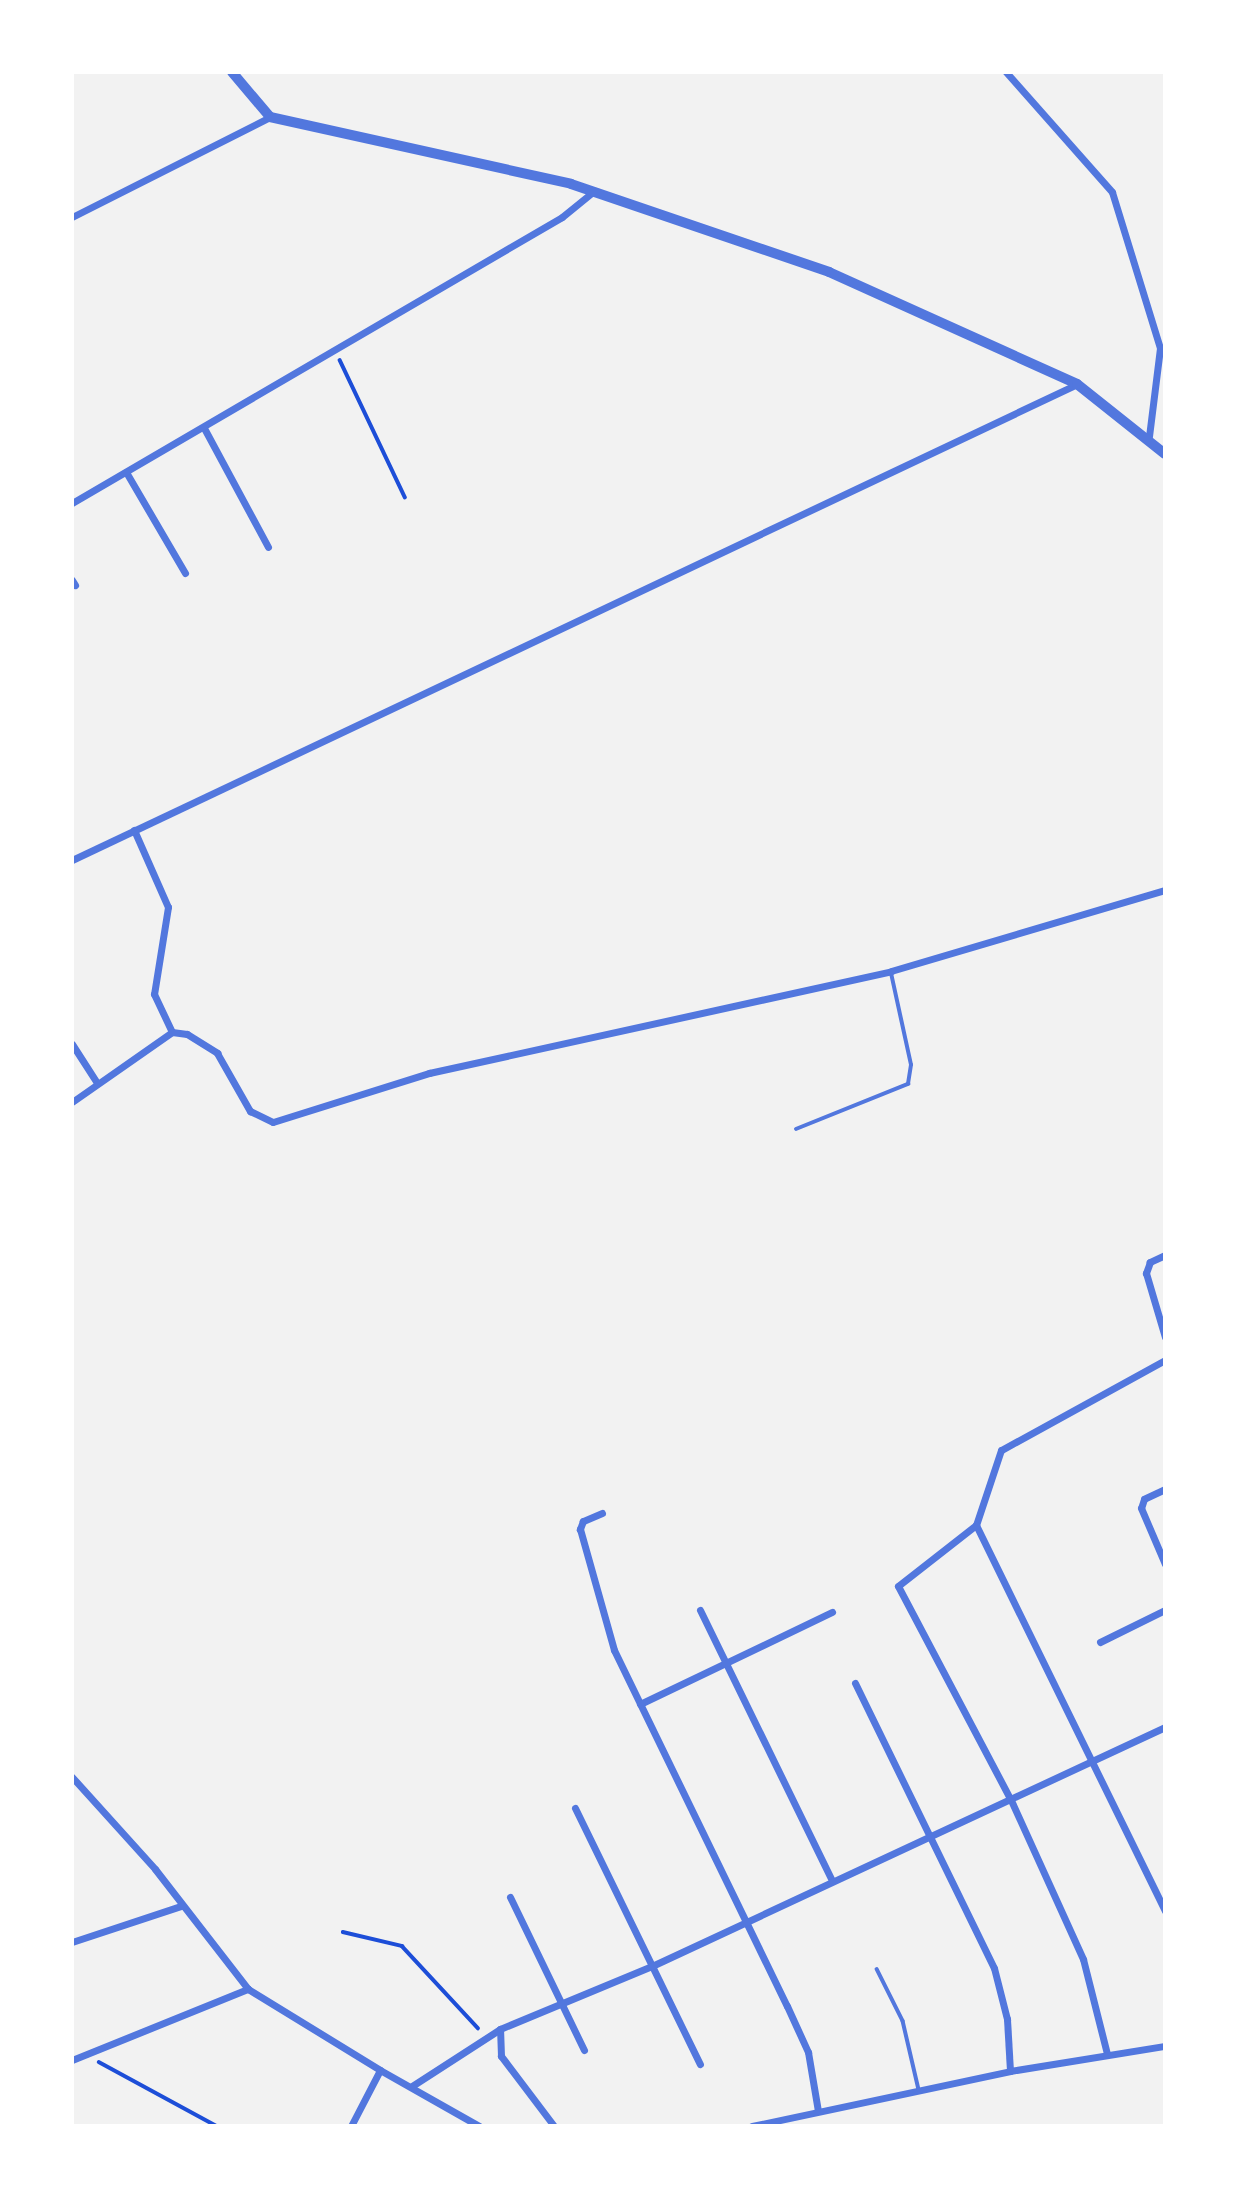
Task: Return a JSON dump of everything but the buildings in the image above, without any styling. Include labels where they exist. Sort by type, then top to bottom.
[{"type":"street","points":[[232,72],[270,117],[594,191],[829,272],[1077,384],[1149,436],[1165,454]]},
{"type":"street","points":[[1006,72],[1112,192],[1160,348],[1149,436]]},
{"type":"street","points":[[72,217],[270,117]]},
{"type":"street","points":[[72,503],[562,217],[594,191]]},
{"type":"street","points":[[72,860],[1077,384]]},
{"type":"street","points":[[204,428],[268,547]]},
{"type":"street","points":[[126,472],[185,573]]},
{"type":"street","points":[[134,830],[166,897],[154,994],[172,1032]]},
{"type":"street","points":[[72,1102],[172,1032],[187,1034],[217,1054],[250,1111],[273,1122],[429,1073],[891,971],[1165,890]]},
{"type":"street","points":[[72,1044],[97,1083]]},
{"type":"street","points":[[1165,1255],[1150,1262],[1146,1273],[1165,1337]]},
{"type":"street","points":[[1107,2054],[1083,1959],[1010,1798],[898,1586],[976,1525],[990,1467],[1010,1441],[1165,1360]]},
{"type":"street","points":[[1165,1489],[1144,1499],[1141,1508],[1165,1564]]},
{"type":"street","points":[[603,1513],[583,1521],[580,1529],[614,1650],[807,2052],[818,2111]]},
{"type":"street","points":[[976,1525],[1165,1910]]},
{"type":"street","points":[[700,1610],[832,1881]]},
{"type":"street","points":[[1100,1642],[1165,1610]]},
{"type":"street","points":[[640,1704],[832,1612]]},
{"type":"street","points":[[855,1683],[926,1836],[994,1968],[1007,2019],[1010,2071]]},
{"type":"street","points":[[412,2086],[500,2029],[564,2006],[1165,1727]]},
{"type":"street","points":[[72,1777],[248,1989],[380,2070],[479,2126]]},
{"type":"street","points":[[575,1808],[700,2063]]},
{"type":"street","points":[[510,1898],[584,2050]]},
{"type":"street","points":[[72,1942],[181,1906]]},
{"type":"street","points":[[72,2060],[248,1989]]},
{"type":"street","points":[[500,2029],[501,2056],[554,2126]]},
{"type":"street","points":[[752,2126],[1010,2071],[1165,2046]]},
{"type":"street","points":[[351,2126],[380,2070]]},
{"type":"lane","points":[[796,1129],[908,1084],[911,1065],[891,971]]},
{"type":"lane","points":[[877,1969],[902,2021],[920,2092]]},
{"type":"path","points":[[335,348],[405,496]]},
{"type":"path","points":[[342,1932],[402,1946],[486,2038]]},
{"type":"path","points":[[86,2054],[217,2126]]}]
